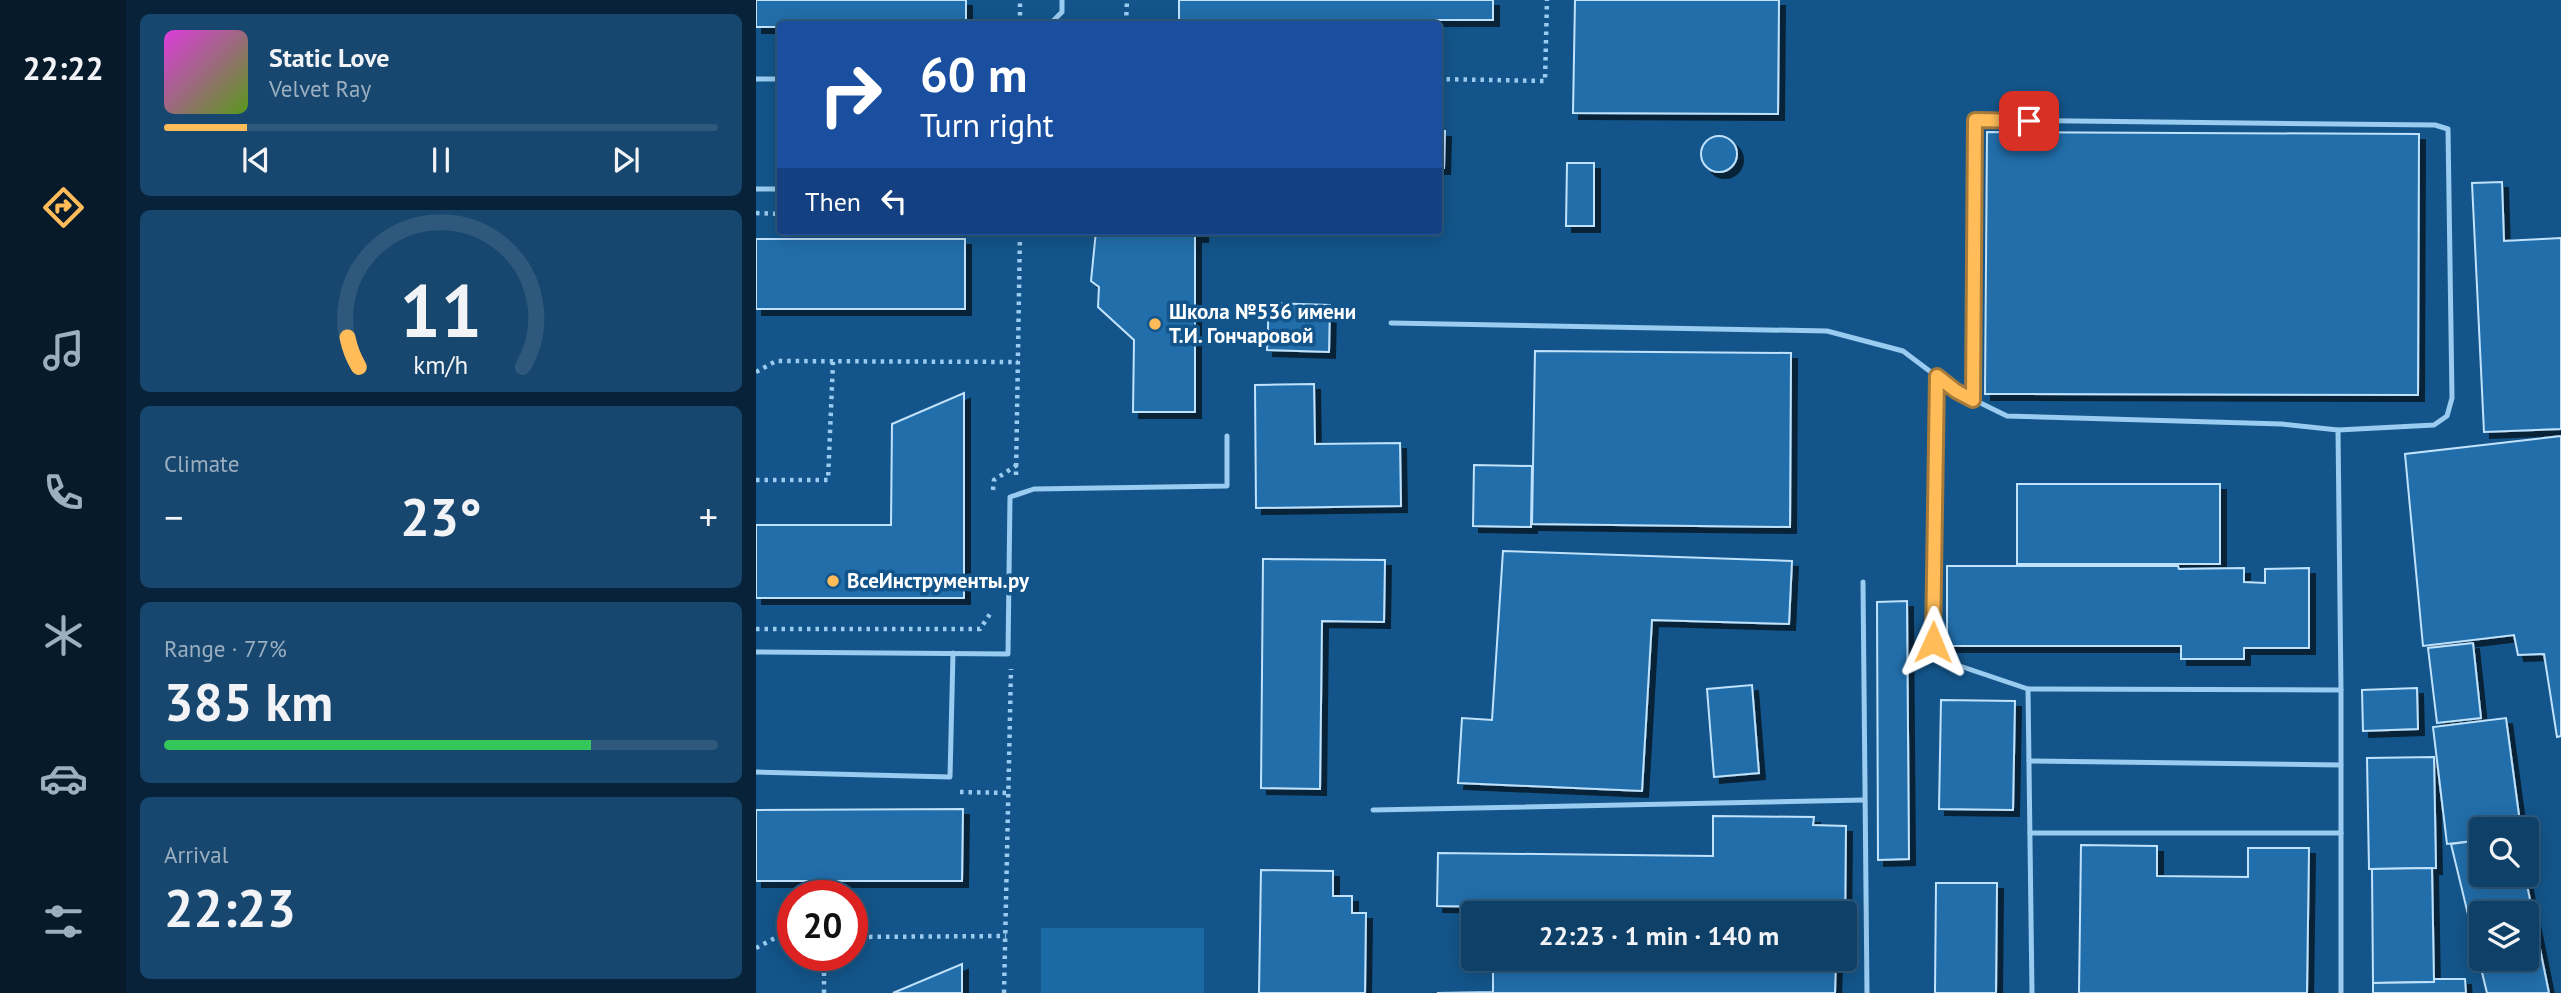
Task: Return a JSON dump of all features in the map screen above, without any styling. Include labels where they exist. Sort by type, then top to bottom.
[{"type":"lane","points":[[1053,21],[1062,12],[1062,0]]},
{"type":"lane","points":[[756,79],[777,79]]},
{"type":"lane","points":[[1391,323],[1827,331],[1903,351],[1956,391],[1973,400],[2007,416],[2282,424],[2339,430],[2434,425],[2447,416],[2452,398],[2448,129],[2435,125],[1975,120],[1973,400]]},
{"type":"lane","points":[[756,189],[777,189]]},
{"type":"lane","points":[[1937,376],[1933,642],[1948,662],[2028,689],[2342,690]]},
{"type":"lane","points":[[2339,430],[2341,993]]},
{"type":"lane","points":[[756,652],[1008,654],[1010,497],[1034,489],[1227,486],[1227,436]]},
{"type":"lane","points":[[1863,582],[1867,993]]},
{"type":"lane","points":[[756,772],[950,777],[953,653]]},
{"type":"lane","points":[[2028,689],[2032,993]]},
{"type":"lane","points":[[2029,761],[2341,765]]},
{"type":"lane","points":[[1373,810],[1864,800]]},
{"type":"lane","points":[[2030,833],[2341,833]]},
{"type":"path","points":[[1020,0],[1020,21]]},
{"type":"path","points":[[1126,21],[1127,0]]},
{"type":"path","points":[[1442,79],[1545,81],[1547,0]]},
{"type":"path","points":[[756,213],[777,214]]},
{"type":"path","points":[[1016,495],[1020,235]]},
{"type":"path","points":[[756,372],[776,361],[1018,362]]},
{"type":"path","points":[[756,480],[828,480],[833,362]]},
{"type":"path","points":[[993,501],[993,480],[1017,465]]},
{"type":"path","points":[[756,629],[981,629],[993,608]]},
{"type":"path","points":[[1004,993],[1011,669],[1008,654]]},
{"type":"path","points":[[868,937],[1006,936]]},
{"type":"path","points":[[756,948],[777,937]]},
{"type":"path","points":[[824,971],[824,993]]},
{"type":"shaded area","points":[[1041,928],[1204,928],[1204,993],[1041,993]]},
{"type":"building","points":[[756,0],[966,0],[966,21],[777,21],[777,27],[756,27]]},
{"type":"building","points":[[1179,0],[1493,0],[1493,20],[1179,20]]},
{"type":"building","points":[[1575,0],[1779,0],[1778,114],[1573,113]]},
{"type":"building","points":[[1442,131],[1445,131],[1442,168]]},
{"type":"building","points":[[1987,132],[2419,134],[2418,395],[1985,394]]},
{"type":"building","points":[[1719,136],[1731,142],[1737,154],[1731,166],[1719,172],[1707,166],[1701,154],[1707,142]]},
{"type":"building","points":[[1567,163],[1594,163],[1594,226],[1566,226]]},
{"type":"building","points":[[2502,182],[2504,241],[2561,238],[2561,429],[2484,432],[2472,183]]},
{"type":"building","name":"Школа №536 имени Т.И. Гончаровой","points":[[1096,235],[1202,235],[1195,236],[1195,412],[1133,412],[1134,340],[1098,307],[1099,287],[1091,281]]},
{"type":"building","points":[[756,239],[965,239],[965,309],[756,309]]},
{"type":"building","points":[[1269,303],[1330,305],[1329,352],[1267,350]]},
{"type":"building","points":[[1535,351],[1791,353],[1790,527],[1532,524]]},
{"type":"building","points":[[1314,384],[1315,444],[1400,443],[1401,506],[1256,508],[1255,385]]},
{"type":"building","points":[[964,393],[964,598],[756,598],[756,525],[891,525],[892,424]]},
{"type":"building","points":[[2561,436],[2561,736],[2557,737],[2544,654],[2518,655],[2514,635],[2423,646],[2405,454]]},
{"type":"building","points":[[1474,465],[1532,466],[1531,527],[1473,526]]},
{"type":"building","points":[[2017,484],[2220,484],[2220,564],[2017,564]]},
{"type":"building","points":[[1503,551],[1792,561],[1789,624],[1652,620],[1642,791],[1458,783],[1462,718],[1492,720]]},
{"type":"building","points":[[1263,559],[1385,560],[1384,622],[1322,621],[1320,789],[1261,788]]},
{"type":"building","points":[[1947,566],[2244,568],[2244,582],[2265,583],[2265,569],[2309,568],[2309,648],[2244,648],[2244,659],[2181,659],[2181,646],[1947,646]]},
{"type":"building","points":[[1907,601],[1909,859],[1878,860],[1877,602]]},
{"type":"building","points":[[2473,643],[2481,718],[2437,723],[2428,648]]},
{"type":"building","points":[[1752,685],[1759,773],[1714,777],[1707,689]]},
{"type":"building","points":[[2417,688],[2418,729],[2363,731],[2362,690]]},
{"type":"building","points":[[1941,700],[2015,701],[2013,810],[1939,809]]},
{"type":"building","points":[[2506,718],[2519,817],[2469,817],[2469,841],[2447,844],[2433,727]]},
{"type":"building","points":[[2434,757],[2436,868],[2369,869],[2367,758]]},
{"type":"building","points":[[963,809],[962,881],[756,881],[756,810]]},
{"type":"building","points":[[1713,816],[1814,817],[1813,825],[1846,826],[1845,901],[1461,901],[1461,906],[1437,906],[1438,853],[1713,856]]},
{"type":"building","points":[[2469,842],[2469,887],[2527,887],[2530,901],[2469,901],[2469,918],[2451,844]]},
{"type":"building","points":[[2081,845],[2157,846],[2157,876],[2248,877],[2248,848],[2309,848],[2307,993],[2079,993]]},
{"type":"building","points":[[2432,868],[2434,982],[2373,983],[2372,869]]},
{"type":"building","points":[[1261,870],[1333,871],[1333,896],[1352,896],[1352,913],[1366,913],[1365,993],[1259,993]]},
{"type":"building","points":[[1936,883],[1997,883],[1996,993],[1935,993]]},
{"type":"building","points":[[2539,944],[2549,993],[2487,993],[2482,971],[2539,971]]},
{"type":"building","points":[[962,964],[962,993],[893,993]]},
{"type":"building","points":[[1493,971],[1836,971],[1835,993],[1437,993],[1493,992]]},
{"type":"building","points":[[2434,979],[2465,979],[2466,993],[2373,993],[2373,983],[2434,982]]},
{"type":"place","name":"Школа №536 имени Т.И. Гончаровой","points":[[1155,324]]},
{"type":"place","name":"ВсеИнструменты.ру","points":[[833,581]]},
{"type":"route","points":[[1933,642],[1937,376],[1973,400],[1975,120],[2029,121]]}]
